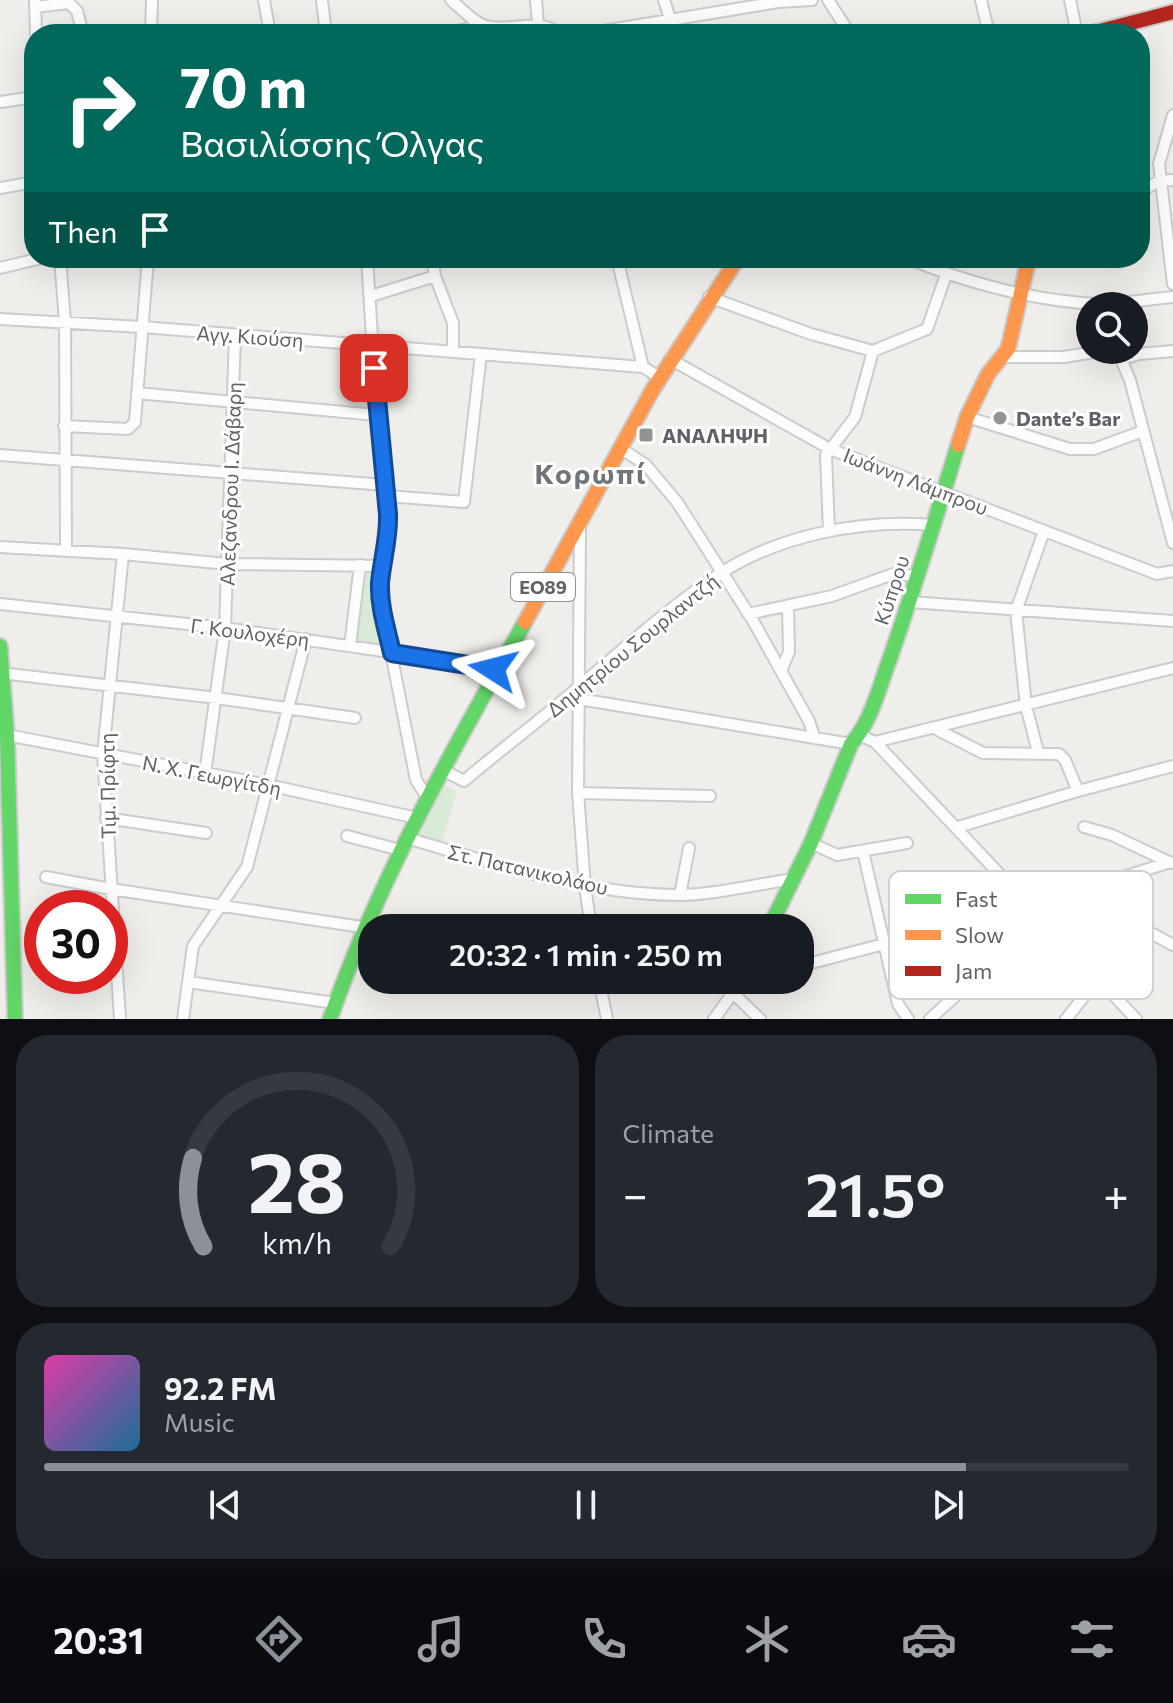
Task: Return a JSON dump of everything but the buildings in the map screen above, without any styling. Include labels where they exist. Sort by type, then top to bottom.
[{"type":"street","points":[[151,24],[152,0]]},
{"type":"street","points":[[264,0],[268,24]]},
{"type":"street","points":[[322,0],[325,24]]},
{"type":"street","points":[[451,0],[481,24]]},
{"type":"street","points":[[533,24],[536,0]]},
{"type":"street","points":[[664,0],[671,24]]},
{"type":"street","points":[[646,24],[778,2],[812,0]]},
{"type":"street","points":[[828,0],[844,24]]},
{"type":"street","points":[[981,0],[987,24]]},
{"type":"street","points":[[1070,0],[1075,24]]},
{"type":"street","points":[[36,24],[35,3],[74,5],[80,24]]},
{"type":"street","points":[[1127,24],[1173,12]]},
{"type":"street","points":[[1,102],[24,99]]},
{"type":"street","points":[[1172,121],[1159,164],[1159,181],[1173,284]]},
{"type":"street","points":[[1150,186],[1159,181],[1173,180]]},
{"type":"street","points":[[0,188],[24,184]]},
{"type":"street","points":[[0,268],[24,262]]},
{"type":"street","points":[[61,268],[65,322],[66,550]]},
{"type":"street","points":[[64,426],[128,429],[135,422],[147,268]]},
{"type":"street","points":[[368,268],[377,415],[389,533],[382,566],[382,607],[416,780],[427,797]]},
{"type":"street","points":[[434,268],[453,323],[453,351]]},
{"type":"street","points":[[619,268],[643,367],[659,377]]},
{"type":"street","name":"ΕΟ89","points":[[374,914],[403,844],[427,797],[659,377],[731,268]]},
{"type":"street","points":[[930,268],[946,275],[1021,293],[1076,301]]},
{"type":"street","name":"Κύπρου","points":[[776,914],[811,843],[910,602],[967,417],[988,374],[1008,349],[1027,268]]},
{"type":"street","points":[[709,297],[811,334],[873,351],[919,335],[927,329],[946,275]]},
{"type":"street","points":[[371,296],[435,276]]},
{"type":"street","points":[[1148,300],[1173,297]]},
{"type":"street","name":"Αγγ. Κιούση","points":[[0,319],[142,327],[643,367]]},
{"type":"street","name":"Αλεζανδρου Ι. Δάβαρη","points":[[205,774],[225,628],[235,336]]},
{"type":"street","points":[[829,530],[826,455],[855,417],[873,351]]},
{"type":"street","points":[[1148,353],[1173,351]]},
{"type":"street","points":[[0,455],[386,490],[464,502],[481,354]]},
{"type":"street","points":[[1002,357],[1076,355]]},
{"type":"street","name":"Ιωάννη Λάμπρου","points":[[670,359],[830,449],[1157,574],[1173,571]]},
{"type":"street","points":[[1123,364],[1173,543]]},
{"type":"street","points":[[137,393],[377,415]]},
{"type":"street","points":[[967,417],[1070,449],[1094,449],[1143,431]]},
{"type":"street","points":[[620,448],[656,475],[722,572],[781,671],[814,736]]},
{"type":"street","points":[[580,521],[581,685],[573,698],[589,914]]},
{"type":"street","name":"Δημητρίου Σουρλαντζή","points":[[581,685],[652,624],[722,572],[751,557],[829,530],[905,523],[932,525]]},
{"type":"street","points":[[1038,752],[1026,706],[1016,611],[1044,531]]},
{"type":"street","points":[[0,547],[228,564],[382,566]]},
{"type":"street","name":"Τιμ. Πρίφτη","points":[[111,889],[103,754],[123,554]]},
{"type":"street","points":[[350,646],[360,565]]},
{"type":"street","points":[[748,614],[832,596],[893,574],[919,576]]},
{"type":"street","points":[[910,602],[1173,621]]},
{"type":"street","name":"Γ. Κουλοχέρη","points":[[0,604],[225,628],[499,668]]},
{"type":"street","points":[[781,671],[789,652],[788,607]]},
{"type":"street","points":[[183,1019],[193,946],[247,867],[306,639]]},
{"type":"street","points":[[0,646],[7,735],[15,1019]]},
{"type":"street","points":[[573,698],[814,736],[875,742],[1173,668]]},
{"type":"street","points":[[2,673],[355,718]]},
{"type":"street","name":"Δημητρίου Σουρλαντζή","points":[[443,770],[464,781],[573,698]]},
{"type":"street","points":[[934,728],[983,753],[1038,752],[1063,756],[1078,791]]},
{"type":"street","name":"Ν. Χ. Γεωργίτδη","points":[[7,735],[268,785],[417,818]]},
{"type":"street","points":[[875,742],[998,871]]},
{"type":"street","points":[[958,827],[1173,766]]},
{"type":"street","points":[[578,793],[710,796]]},
{"type":"street","points":[[106,818],[206,833]]},
{"type":"street","points":[[1084,827],[1112,835],[1172,863]]},
{"type":"street","name":"Στ. Πατανικολάου","points":[[347,836],[403,844],[585,886],[680,895],[794,879]]},
{"type":"street","points":[[811,843],[837,855],[907,843]]},
{"type":"street","points":[[680,895],[689,848]]},
{"type":"street","points":[[863,851],[889,965]]},
{"type":"street","points":[[1146,871],[1172,863]]},
{"type":"street","points":[[46,877],[358,927]]},
{"type":"street","points":[[1153,934],[1173,945]]},
{"type":"street","points":[[814,962],[884,944]]},
{"type":"street","name":"ΕΟ89","points":[[330,1019],[358,951]]},
{"type":"street","points":[[188,982],[335,1003]]},
{"type":"street","name":"Τιμ. Πρίφτη","points":[[117,994],[120,1019]]},
{"type":"street","points":[[602,994],[607,1019]]},
{"type":"street","points":[[714,1019],[734,994],[760,1019]]},
{"type":"street","points":[[897,999],[908,1019]]},
{"type":"street","points":[[930,1019],[952,999]]},
{"type":"street","points":[[1066,1019],[1082,999]]},
{"type":"street","points":[[1117,999],[1136,1019]]},
{"type":"green space","points":[[360,572],[378,574],[376,608],[382,650],[350,646]]},
{"type":"green space","points":[[443,785],[457,791],[441,846],[414,839]]},
{"type":"traffic: fast","points":[[776,914],[811,843],[851,744],[874,704],[958,445]]},
{"type":"traffic: fast","points":[[330,1019],[371,916],[418,816],[525,622]]},
{"type":"traffic: fast","points":[[0,646],[7,735],[15,1019]]},
{"type":"traffic: slow","points":[[525,622],[653,389],[732,268]]},
{"type":"traffic: slow","points":[[958,445],[967,417],[988,374],[1008,349],[1027,268]]},
{"type":"traffic: jam","points":[[1127,24],[1173,12]]},
{"type":"place","name":"Dante’s Bar","points":[[1000,418]]},
{"type":"place","name":"ΑΝΑΛΗΨΗ","points":[[646,435]]},
{"type":"district","name":"Κορωπί","points":[[591,473]]},
{"type":"route","points":[[374,368],[389,533],[380,586],[392,653],[493,669]]}]
